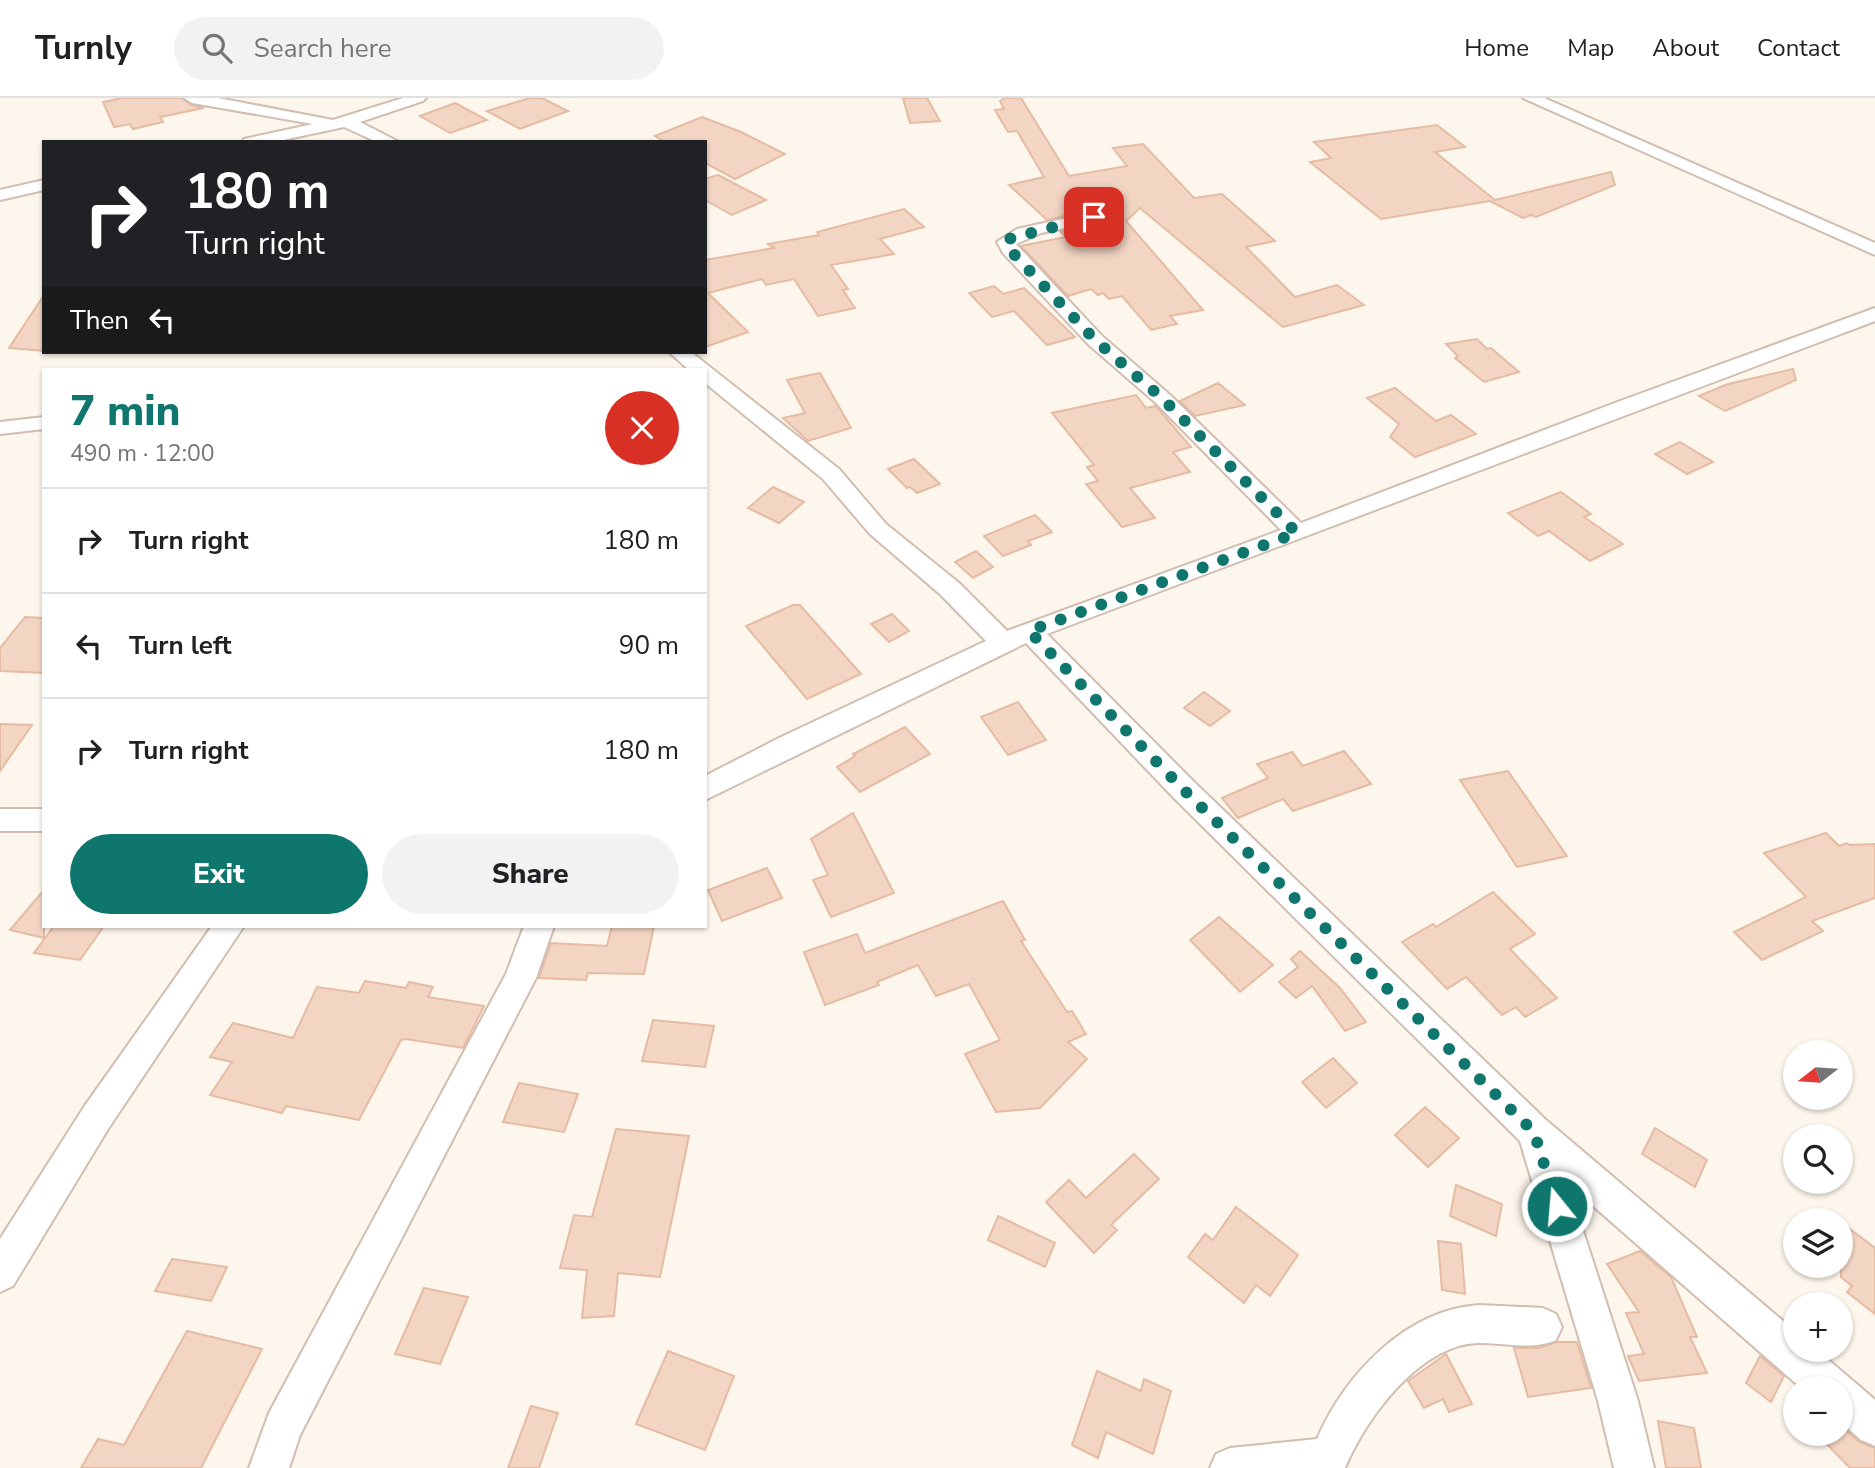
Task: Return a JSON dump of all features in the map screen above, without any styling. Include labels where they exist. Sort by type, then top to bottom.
[{"type":"street","points":[[192,98],[341,123],[386,140]]},
{"type":"street","points":[[260,140],[341,123],[418,98]]},
{"type":"street","points":[[1531,98],[1875,250]]},
{"type":"street","points":[[0,195],[42,185]]},
{"type":"street","points":[[1094,217],[1019,235],[1006,242],[1009,249],[1095,340],[1163,399],[1297,533]]},
{"type":"street","points":[[707,788],[791,744],[1016,637],[1297,533],[1627,405],[1875,314]]},
{"type":"street","points":[[681,354],[699,368]]},
{"type":"street","points":[[707,375],[831,474],[860,511],[950,589],[1016,637],[1184,790],[1534,1132],[1817,1376]]},
{"type":"street","points":[[0,428],[42,423]]},
{"type":"street","points":[[0,820],[42,820]]},
{"type":"street","points":[[0,1273],[96,1118],[228,928]]},
{"type":"street","points":[[269,1468],[283,1427],[520,978],[538,928]]},
{"type":"street","points":[[1534,1132],[1618,1401],[1634,1468]]},
{"type":"street","points":[[1230,1468],[1327,1463],[1352,1412],[1385,1371],[1418,1344],[1464,1325],[1543,1326]]},
{"type":"street","points":[[1853,1407],[1875,1426]]},
{"type":"building","points":[[122,98],[182,98],[191,105],[204,108],[160,117],[163,122],[133,129],[130,124],[114,127],[103,102]]},
{"type":"building","points":[[530,98],[542,98],[568,111],[520,129],[487,111]]},
{"type":"building","points":[[903,98],[927,98],[940,121],[910,123]]},
{"type":"building","points":[[1005,98],[1021,98],[1069,176],[1127,166],[1113,148],[1143,144],[1194,198],[1222,194],[1275,241],[1246,247],[1295,297],[1337,285],[1364,305],[1283,327],[1140,208],[1126,221],[1203,310],[1170,316],[1177,324],[1151,330],[1122,296],[1109,299],[1103,293],[1098,295],[1091,289],[1068,296],[1021,246],[1066,237],[1061,232],[1101,224],[1106,217],[1102,211],[1093,209],[1047,220],[1009,185],[1044,177],[1017,131],[1008,132],[995,110],[1004,109],[1000,101]]},
{"type":"building","points":[[455,103],[487,120],[450,133],[420,116]]},
{"type":"building","points":[[702,117],[741,132],[785,154],[735,179],[707,164],[707,140],[662,140],[655,136]]},
{"type":"building","points":[[1437,125],[1465,147],[1435,152],[1495,200],[1611,172],[1615,185],[1536,217],[1531,215],[1523,218],[1490,201],[1381,219],[1310,162],[1331,158],[1314,142]]},
{"type":"building","points":[[718,175],[766,200],[732,215],[707,201],[707,178]]},
{"type":"building","points":[[904,209],[924,227],[880,239],[894,254],[831,265],[848,289],[843,290],[855,308],[818,316],[794,279],[766,285],[762,279],[708,293],[748,332],[707,346],[707,260],[774,248],[768,244],[819,235],[817,232]]},
{"type":"building","points":[[994,286],[1003,294],[1024,288],[1075,337],[1047,345],[1014,311],[992,317],[969,293]]},
{"type":"building","points":[[42,298],[42,351],[9,348]]},
{"type":"building","points":[[1477,339],[1519,372],[1484,382],[1455,358],[1458,356],[1446,344]]},
{"type":"building","points":[[1793,369],[1796,380],[1725,411],[1699,396],[1728,384]]},
{"type":"building","points":[[820,373],[851,428],[808,441],[783,418],[805,413],[787,380]]},
{"type":"building","points":[[1218,383],[1245,405],[1195,416],[1180,401]]},
{"type":"building","points":[[1395,388],[1436,421],[1451,415],[1476,434],[1415,457],[1390,437],[1399,424],[1367,398]]},
{"type":"building","points":[[1136,395],[1146,408],[1155,406],[1191,447],[1173,452],[1190,472],[1130,488],[1155,518],[1122,527],[1086,484],[1098,481],[1087,467],[1094,465],[1052,413]]},
{"type":"building","points":[[1680,442],[1713,462],[1687,474],[1655,454]]},
{"type":"building","points":[[914,459],[940,484],[917,493],[910,487],[907,488],[888,469]]},
{"type":"building","points":[[773,487],[804,502],[779,523],[748,508]]},
{"type":"building","points":[[1561,492],[1591,514],[1584,517],[1623,544],[1590,561],[1549,531],[1538,536],[1508,513]]},
{"type":"building","points":[[1035,515],[1052,532],[1028,541],[1031,545],[1003,556],[984,536]]},
{"type":"building","points":[[976,551],[993,567],[973,578],[955,562]]},
{"type":"building","points":[[793,605],[800,605],[861,674],[807,699],[746,626]]},
{"type":"building","points":[[892,614],[909,631],[889,642],[871,624]]},
{"type":"building","points":[[25,617],[42,618],[42,673],[0,671],[0,648]]},
{"type":"building","points":[[1204,692],[1230,711],[1210,726],[1184,708]]},
{"type":"building","points":[[1018,702],[1046,740],[1008,755],[981,717]]},
{"type":"building","points":[[0,724],[32,725],[0,771]]},
{"type":"building","points":[[905,727],[930,754],[860,792],[837,767],[855,756],[853,754]]},
{"type":"building","points":[[1344,751],[1371,784],[1293,811],[1283,799],[1238,818],[1222,798],[1268,778],[1257,764],[1292,752],[1303,766]]},
{"type":"building","points":[[1508,771],[1567,856],[1517,867],[1460,780]]},
{"type":"building","points":[[853,813],[894,893],[831,917],[813,880],[828,875],[811,839]]},
{"type":"building","points":[[1826,833],[1839,846],[1847,843],[1875,844],[1875,898],[1812,921],[1823,931],[1762,960],[1734,932],[1806,897],[1764,853]]},
{"type":"building","points":[[767,868],[782,898],[722,921],[708,890]]},
{"type":"building","points":[[42,892],[44,938],[10,930]]},
{"type":"building","points":[[1493,892],[1535,934],[1510,949],[1557,998],[1525,1017],[1516,1007],[1502,1015],[1466,977],[1447,989],[1402,942],[1433,924],[1436,927]]},
{"type":"building","points":[[1003,901],[1025,940],[1021,941],[1067,1012],[1072,1011],[1086,1034],[1068,1042],[1087,1059],[1040,1108],[996,1112],[965,1054],[1000,1040],[969,984],[936,996],[918,965],[877,982],[879,985],[825,1005],[804,952],[857,934],[865,953]]},
{"type":"building","points":[[1219,917],[1273,965],[1240,992],[1190,940]]},
{"type":"building","points":[[53,928],[103,928],[80,960],[34,953]]},
{"type":"building","points":[[612,928],[654,928],[644,974],[588,973],[586,980],[539,978],[551,943],[607,946]]},
{"type":"building","points":[[1300,951],[1340,988],[1366,1022],[1345,1031],[1312,986],[1296,998],[1279,982],[1298,967],[1291,959]]},
{"type":"building","points":[[365,981],[406,988],[409,982],[433,987],[428,997],[484,1006],[463,1048],[401,1040],[359,1120],[286,1106],[282,1113],[210,1095],[232,1062],[210,1057],[233,1023],[293,1038],[317,987],[359,993]]},
{"type":"building","points":[[653,1020],[714,1026],[705,1067],[642,1061]]},
{"type":"building","points":[[1333,1058],[1357,1083],[1326,1108],[1302,1082]]},
{"type":"building","points":[[519,1083],[578,1094],[564,1132],[503,1122]]},
{"type":"building","points":[[1425,1107],[1459,1138],[1428,1167],[1395,1135]]},
{"type":"building","points":[[1655,1128],[1707,1160],[1695,1187],[1642,1154]]},
{"type":"building","points":[[616,1129],[689,1136],[660,1277],[618,1273],[614,1316],[582,1318],[587,1270],[560,1268],[574,1215],[592,1217]]},
{"type":"building","points":[[1134,1154],[1159,1179],[1111,1225],[1117,1230],[1094,1253],[1046,1202],[1069,1180],[1086,1198]]},
{"type":"building","points":[[1456,1185],[1502,1204],[1496,1236],[1450,1216]]},
{"type":"building","points":[[1236,1207],[1298,1255],[1270,1296],[1256,1285],[1244,1303],[1188,1257],[1205,1234],[1213,1240]]},
{"type":"building","points":[[998,1216],[1055,1243],[1045,1267],[988,1240]]},
{"type":"building","points":[[1853,1231],[1875,1248],[1875,1314],[1853,1297],[1853,1292],[1847,1292],[1852,1286],[1842,1278],[1853,1278]]},
{"type":"building","points":[[1438,1241],[1461,1244],[1465,1294],[1442,1290]]},
{"type":"building","points":[[1640,1251],[1671,1277],[1697,1337],[1690,1337],[1707,1373],[1639,1381],[1628,1356],[1644,1354],[1626,1313],[1639,1312],[1607,1264]]},
{"type":"building","points":[[172,1259],[227,1267],[211,1301],[155,1291]]},
{"type":"building","points":[[424,1288],[468,1297],[440,1364],[395,1354]]},
{"type":"building","points":[[187,1331],[262,1349],[201,1468],[81,1468],[98,1439],[124,1445]]},
{"type":"building","points":[[1557,1342],[1577,1342],[1591,1388],[1528,1397],[1514,1348],[1538,1348]]},
{"type":"building","points":[[668,1351],[734,1376],[705,1450],[636,1424]]},
{"type":"building","points":[[1446,1354],[1472,1404],[1449,1412],[1443,1399],[1424,1408],[1408,1381]]},
{"type":"building","points":[[1760,1356],[1784,1376],[1771,1402],[1746,1383]]},
{"type":"building","points":[[1097,1371],[1141,1391],[1144,1379],[1171,1391],[1153,1454],[1106,1432],[1098,1458],[1072,1445]]},
{"type":"building","points":[[531,1406],[558,1413],[539,1468],[508,1468]]},
{"type":"building","points":[[1658,1421],[1694,1428],[1701,1468],[1666,1468]]},
{"type":"building","points":[[1853,1437],[1875,1448],[1875,1468],[1850,1468],[1829,1446],[1853,1446]]},
{"type":"route","points":[[1094,217],[1011,238],[1006,242],[1009,249],[1095,340],[1163,399],[1297,533],[1029,631],[1184,790],[1534,1132],[1557,1206]]}]
